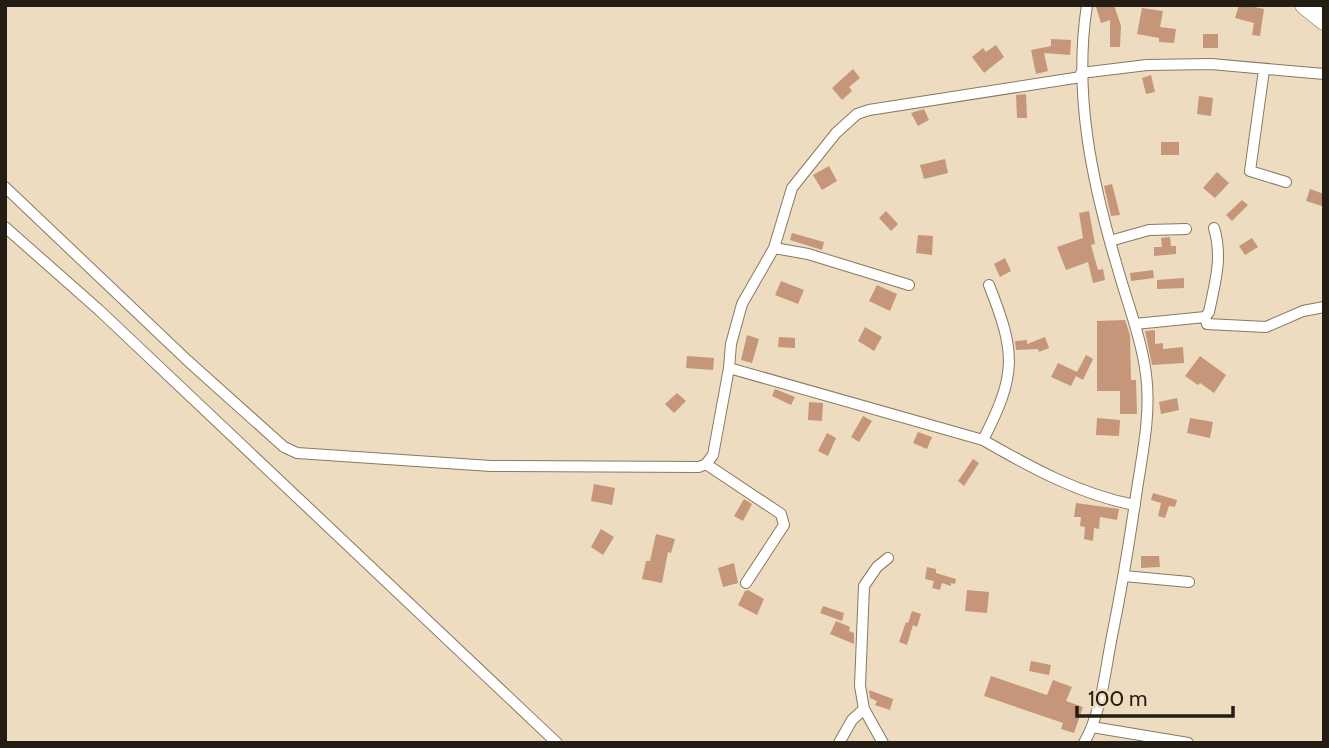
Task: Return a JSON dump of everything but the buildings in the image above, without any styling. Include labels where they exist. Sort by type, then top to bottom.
[{"type":"main road","points":[[1304,5],[1324,21]]},
{"type":"street","points":[[1084,743],[1100,699],[1124,576],[1145,446],[1147,384],[1135,324],[1110,241],[1090,152],[1081,75],[1087,5]]},
{"type":"street","points":[[5,187],[188,361],[284,447],[297,453],[491,466],[699,467],[706,464],[713,455],[718,438],[731,344],[742,304],[774,248],[792,188],[836,133],[857,114],[1147,65],[1211,64],[1324,75]]},
{"type":"street","points":[[1264,70],[1250,171],[1286,182]]},
{"type":"street","points":[[5,227],[99,310],[557,743]]},
{"type":"street","points":[[1135,324],[1205,317],[1209,312],[1219,269],[1219,246],[1214,228]]},
{"type":"street","points":[[1110,241],[1149,230],[1186,229]]},
{"type":"street","points":[[774,248],[808,254],[909,285]]},
{"type":"street","points":[[983,440],[1005,388],[1011,362],[1004,322],[989,285]]},
{"type":"street","points":[[1205,317],[1207,324],[1266,327],[1303,311],[1324,307]]},
{"type":"street","points":[[729,368],[983,440],[1072,485],[1107,499],[1135,505]]},
{"type":"street","points":[[706,464],[781,514],[784,520],[784,525],[746,583]]},
{"type":"street","points":[[883,743],[864,709],[860,685],[864,586],[877,567],[888,558]]},
{"type":"street","points":[[1124,576],[1189,582]]},
{"type":"street","points":[[839,743],[852,720],[864,709]]},
{"type":"street","points":[[1092,727],[1188,743]]}]
